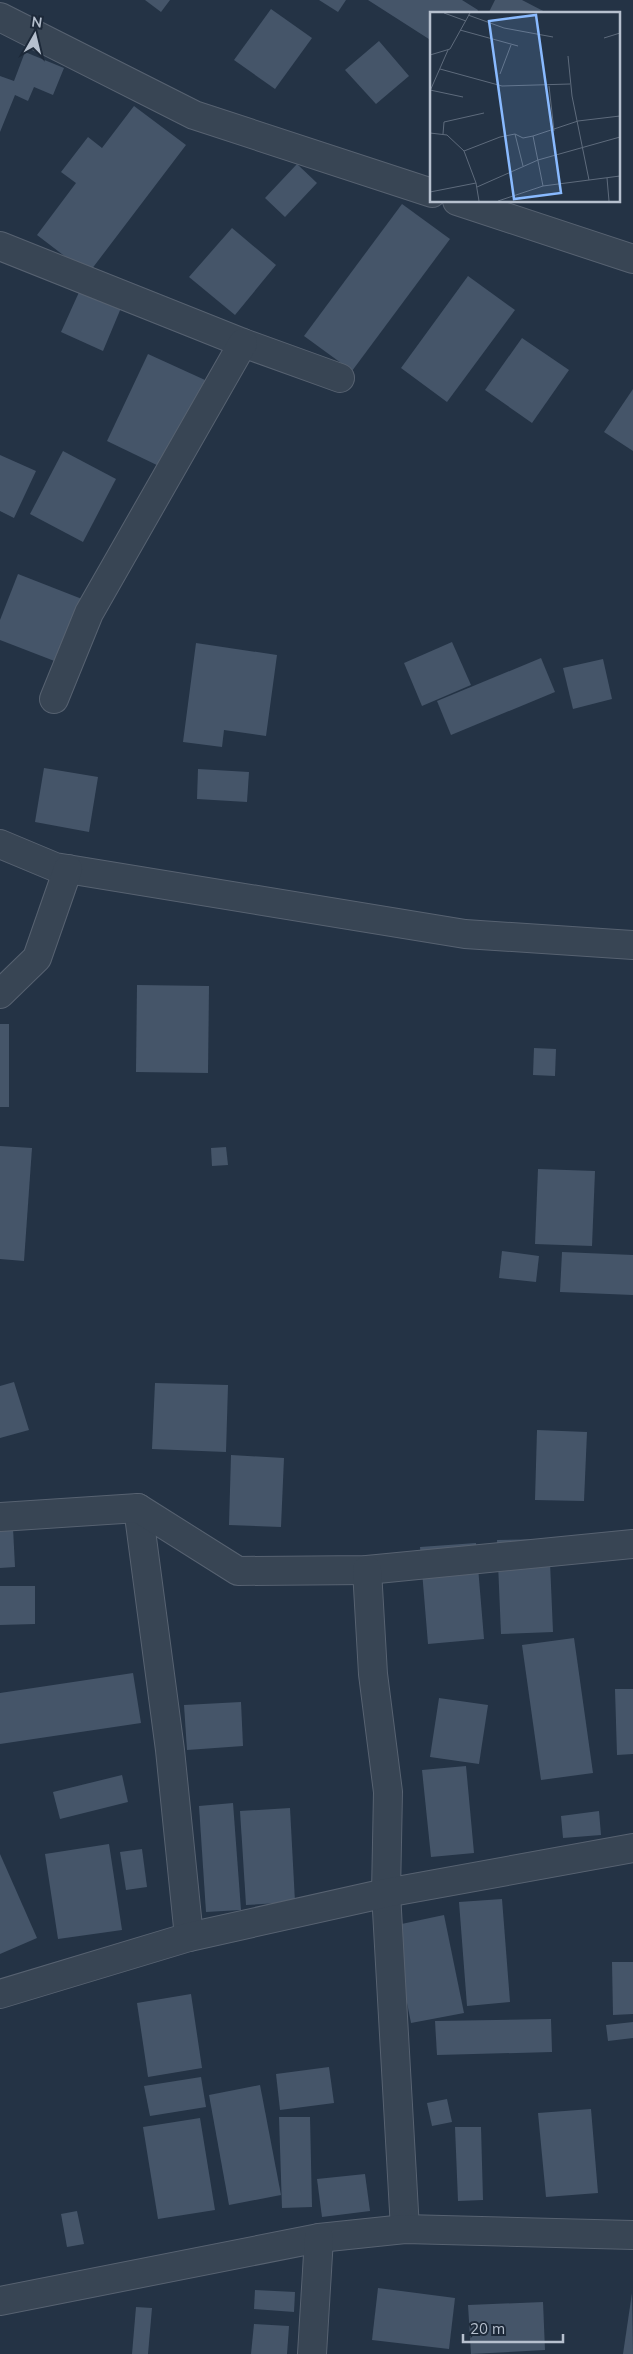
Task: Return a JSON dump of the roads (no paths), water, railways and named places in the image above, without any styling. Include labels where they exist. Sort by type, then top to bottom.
[{"type":"street","points":[[0,17],[194,115],[430,192]]},
{"type":"street","points":[[460,202],[633,259]]},
{"type":"street","points":[[0,246],[243,342],[340,378]]},
{"type":"street","points":[[54,699],[89,613],[243,342]]},
{"type":"street","points":[[0,844],[54,867],[465,934],[633,945]]},
{"type":"street","points":[[0,994],[38,958],[68,869]]},
{"type":"street","points":[[138,1508],[170,1750],[189,1937]]},
{"type":"street","points":[[0,1518],[138,1508],[238,1571],[367,1570],[633,1544]]},
{"type":"street","points":[[367,1570],[373,1674],[388,1792],[386,1893],[405,2229]]},
{"type":"street","points":[[0,1994],[189,1937],[386,1893],[633,1848]]},
{"type":"street","points":[[0,2301],[319,2238],[405,2229],[633,2235]]},
{"type":"street","points":[[312,2354],[319,2238]]}]
